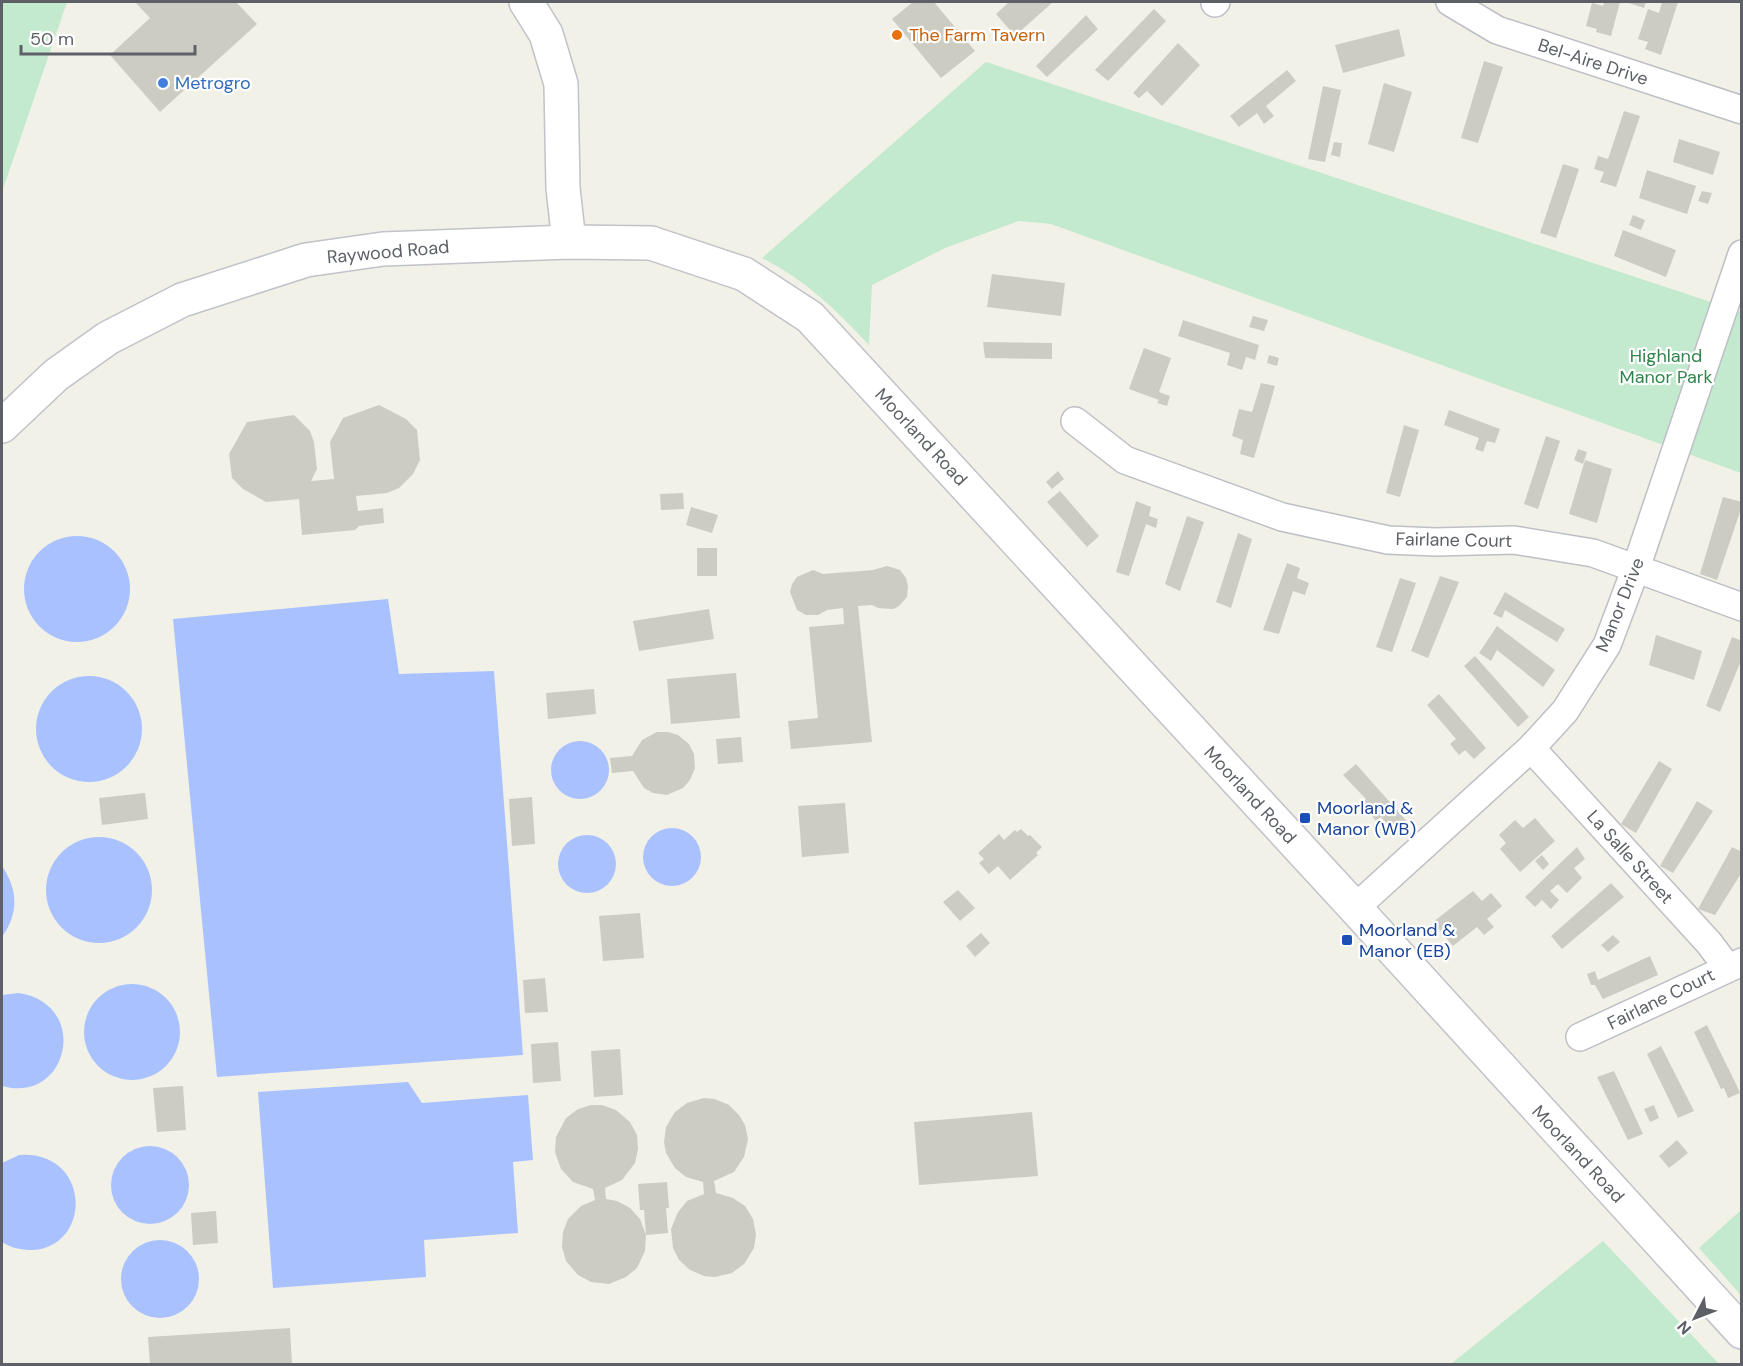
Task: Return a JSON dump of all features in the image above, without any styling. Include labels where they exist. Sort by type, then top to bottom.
[{"type":"street","points":[[526,2],[546,34],[561,84],[563,188],[569,242]]},
{"type":"street","name":"Bel-Aire Drive","points":[[1450,2],[1497,30],[1742,110]]},
{"type":"street","name":"Raywood Road","points":[[2,426],[56,375],[108,338],[182,300],[306,260],[372,250],[569,242],[651,243],[744,274]]},
{"type":"street","name":"Manor Drive","points":[[1355,908],[1532,748],[1566,711],[1607,645],[1636,568],[1742,254]]},
{"type":"street","name":"Moorland Road","points":[[744,274],[810,317],[1742,1332]]},
{"type":"street","name":"Fairlane Court","points":[[1075,421],[1125,460],[1282,517],[1388,540],[1436,542],[1514,540],[1593,553],[1742,607]]},
{"type":"street","name":"La Salle Street","points":[[1532,748],[1709,943],[1734,964]]},
{"type":"street","name":"Fairlane Court","points":[[1580,1037],[1734,964]]},
{"type":"green space","points":[[2,2],[67,2],[2,192]]},
{"type":"green space","name":"Highland Manor Park","points":[[986,62],[1741,312],[1741,473],[1051,224],[1019,221],[945,248],[872,285],[869,345],[807,286],[762,258]]},
{"type":"green space","points":[[1741,1210],[1741,1295],[1699,1248]]},
{"type":"green space","points":[[1603,1241],[1719,1364],[1451,1364]]},
{"type":"water","points":[[77,536],[97,540],[115,551],[126,569],[130,589],[126,609],[115,627],[97,638],[77,642],[57,638],[39,627],[28,609],[24,589],[28,569],[39,551],[57,540]]},
{"type":"water","points":[[388,599],[399,674],[494,671],[523,1055],[217,1077],[173,619]]},
{"type":"water","points":[[89,676],[109,680],[127,691],[138,709],[142,729],[138,749],[127,767],[109,778],[89,782],[69,778],[51,767],[40,749],[36,729],[40,709],[51,691],[69,680]]},
{"type":"water","points":[[574,741],[586,741],[601,749],[609,764],[609,776],[601,791],[586,799],[574,799],[559,791],[551,776],[551,764],[559,749]]},
{"type":"water","points":[[666,828],[678,828],[693,836],[701,851],[701,863],[693,878],[678,886],[666,886],[651,878],[643,863],[643,851],[651,836]]},
{"type":"water","points":[[581,835],[593,835],[608,843],[616,858],[616,870],[608,885],[593,893],[581,893],[566,885],[558,870],[558,858],[566,843]]},
{"type":"water","points":[[99,837],[119,841],[137,852],[148,870],[152,890],[148,910],[137,928],[119,939],[99,943],[79,939],[61,928],[50,910],[46,890],[50,870],[61,852],[79,841]]},
{"type":"water","points":[[2,866],[14,893],[14,910],[8,928],[2,937]]},
{"type":"water","points":[[132,984],[150,988],[166,998],[176,1014],[180,1032],[176,1050],[166,1066],[150,1076],[132,1080],[114,1076],[98,1066],[88,1050],[84,1032],[88,1014],[98,998],[114,988]]},
{"type":"water","points":[[18,993],[41,1001],[56,1014],[63,1032],[62,1050],[56,1068],[43,1081],[25,1088],[2,1086],[2,995]]},
{"type":"water","points":[[408,1082],[422,1103],[528,1095],[533,1160],[513,1162],[518,1233],[424,1240],[426,1277],[273,1288],[258,1092]]},
{"type":"water","points":[[142,1146],[158,1146],[172,1152],[183,1163],[189,1177],[189,1193],[183,1207],[172,1218],[158,1224],[142,1224],[128,1218],[117,1207],[111,1193],[111,1177],[117,1163],[128,1152]]},
{"type":"water","points":[[19,1155],[43,1157],[60,1167],[71,1182],[76,1199],[74,1217],[66,1233],[53,1245],[24,1250],[2,1242],[2,1163]]},
{"type":"water","points":[[152,1240],[168,1240],[182,1246],[193,1257],[199,1271],[199,1287],[193,1301],[182,1312],[168,1318],[152,1318],[138,1312],[127,1301],[121,1287],[121,1271],[127,1257],[138,1246]]},
{"type":"building","name":"Metrogro","points":[[135,2],[236,2],[257,24],[160,112],[110,55],[150,18]]},
{"type":"building","points":[[913,2],[934,2],[975,51],[941,78],[892,19]]},
{"type":"building","points":[[1009,2],[1053,2],[1015,36],[996,14]]},
{"type":"building","points":[[1604,2],[1620,2],[1611,36],[1596,32],[1597,29],[1586,26],[1592,3],[1603,6]]},
{"type":"building","points":[[1626,2],[1646,2],[1644,8]]},
{"type":"building","points":[[1662,2],[1678,2],[1661,55],[1645,49],[1648,42],[1638,39],[1648,9],[1659,13]]},
{"type":"building","points":[[1154,9],[1166,21],[1108,81],[1095,70]]},
{"type":"building","points":[[1086,15],[1098,29],[1047,77],[1036,66]]},
{"type":"building","points":[[1399,29],[1405,56],[1343,73],[1335,45]]},
{"type":"building","points":[[1178,43],[1200,65],[1162,106],[1147,91],[1139,98],[1133,93]]},
{"type":"building","points":[[1484,61],[1503,67],[1478,143],[1461,138]]},
{"type":"building","points":[[1287,70],[1296,81],[1266,106],[1274,116],[1264,124],[1257,113],[1239,127],[1230,116]]},
{"type":"building","points":[[1384,83],[1412,92],[1394,152],[1368,144]]},
{"type":"building","points":[[1323,86],[1341,90],[1325,162],[1308,159]]},
{"type":"building","points":[[1624,111],[1640,116],[1616,187],[1600,182],[1604,172],[1594,169],[1598,156],[1608,159]]},
{"type":"building","points":[[1679,139],[1720,152],[1713,175],[1673,162]]},
{"type":"building","points":[[1334,142],[1342,143],[1340,157],[1331,155]]},
{"type":"building","points":[[1563,164],[1579,169],[1556,238],[1540,233]]},
{"type":"building","points":[[1647,170],[1696,186],[1687,214],[1639,198]]},
{"type":"building","points":[[1702,191],[1712,193],[1708,204],[1698,201]]},
{"type":"building","points":[[1633,215],[1645,220],[1641,230],[1629,225]]},
{"type":"building","points":[[1623,230],[1676,250],[1666,277],[1614,256]]},
{"type":"building","points":[[992,274],[1065,283],[1061,316],[987,307]]},
{"type":"building","points":[[1253,316],[1268,320],[1264,331],[1249,327]]},
{"type":"building","points":[[1183,320],[1259,345],[1255,360],[1246,357],[1242,370],[1227,365],[1230,353],[1178,336]]},
{"type":"building","points":[[983,342],[1052,343],[1052,359],[985,358]]},
{"type":"building","points":[[1144,348],[1171,358],[1159,392],[1170,396],[1167,406],[1157,403],[1159,400],[1129,389]]},
{"type":"building","points":[[1269,355],[1279,358],[1277,366],[1267,363]]},
{"type":"building","points":[[1261,383],[1275,386],[1254,458],[1240,454],[1243,440],[1232,436],[1239,409],[1252,412]]},
{"type":"building","points":[[379,405],[406,419],[417,430],[420,460],[413,474],[399,488],[387,493],[356,496],[358,511],[383,508],[384,523],[359,526],[355,530],[302,535],[299,499],[266,502],[243,489],[232,478],[229,454],[247,422],[294,415],[310,431],[314,442],[317,469],[311,481],[334,479],[330,442],[343,418]]},
{"type":"building","points":[[1449,410],[1500,429],[1495,443],[1487,441],[1483,452],[1475,449],[1479,438],[1444,425]]},
{"type":"building","points":[[1404,425],[1419,430],[1400,497],[1386,493]]},
{"type":"building","points":[[1546,436],[1560,441],[1538,509],[1524,504]]},
{"type":"building","points":[[1578,449],[1587,452],[1583,464],[1574,460]]},
{"type":"building","points":[[1585,460],[1612,469],[1597,523],[1569,514]]},
{"type":"building","points":[[1058,471],[1064,479],[1052,489],[1046,482]]},
{"type":"building","points":[[1060,491],[1099,536],[1087,547],[1047,502]]},
{"type":"building","points":[[683,493],[684,509],[661,510],[660,494]]},
{"type":"building","points":[[1723,497],[1742,502],[1742,506],[1717,580],[1700,574]]},
{"type":"building","points":[[1136,501],[1151,507],[1149,516],[1158,519],[1156,528],[1146,524],[1129,576],[1116,572]]},
{"type":"building","points":[[691,507],[718,515],[712,533],[686,525]]},
{"type":"building","points":[[1187,516],[1204,522],[1180,591],[1165,584]]},
{"type":"building","points":[[1238,533],[1252,539],[1231,608],[1216,602]]},
{"type":"building","points":[[697,548],[717,548],[717,576],[697,576]]},
{"type":"building","points":[[1287,563],[1300,568],[1297,578],[1309,583],[1305,595],[1293,591],[1279,634],[1263,630]]},
{"type":"building","points":[[887,566],[900,570],[906,578],[907,597],[893,609],[878,608],[872,605],[858,606],[872,742],[791,749],[788,721],[818,718],[809,627],[844,624],[843,608],[827,610],[818,615],[806,615],[797,610],[790,592],[792,584],[797,577],[813,570],[823,574],[873,570]]},
{"type":"building","points":[[1440,576],[1459,582],[1428,658],[1411,651]]},
{"type":"building","points":[[1400,578],[1416,583],[1392,652],[1376,647]]},
{"type":"building","points":[[1505,592],[1565,629],[1557,642],[1505,610],[1502,618],[1493,614]]},
{"type":"building","points":[[709,609],[714,639],[639,651],[633,621]]},
{"type":"building","points":[[1497,626],[1555,670],[1543,687],[1497,650],[1491,661],[1479,653]]},
{"type":"building","points":[[1656,635],[1702,651],[1694,680],[1649,665]]},
{"type":"building","points":[[1732,637],[1742,641],[1742,658],[1720,712],[1706,706]]},
{"type":"building","points":[[1475,656],[1529,717],[1518,727],[1464,666]]},
{"type":"building","points":[[736,673],[740,718],[671,724],[667,679]]},
{"type":"building","points":[[594,689],[596,714],[548,719],[546,693]]},
{"type":"building","points":[[1439,694],[1486,748],[1474,759],[1465,750],[1459,755],[1450,744],[1456,739],[1427,705]]},
{"type":"building","points":[[657,732],[678,735],[689,744],[694,754],[695,768],[690,780],[683,788],[667,795],[653,793],[644,788],[633,771],[612,773],[610,758],[632,756],[642,740]]},
{"type":"building","points":[[741,737],[743,762],[718,764],[716,739]]},
{"type":"building","points":[[1659,761],[1672,769],[1636,833],[1621,824]]},
{"type":"building","points":[[1356,764],[1410,825],[1398,836],[1381,817],[1376,821],[1361,803],[1366,799],[1343,775]]},
{"type":"building","points":[[145,793],[148,819],[102,825],[99,798]]},
{"type":"building","points":[[532,797],[535,844],[512,846],[509,799]]},
{"type":"building","points":[[1697,801],[1713,811],[1673,873],[1660,866]]},
{"type":"building","points":[[845,803],[849,853],[802,857],[798,806]]},
{"type":"building","points":[[1535,818],[1555,841],[1520,872],[1500,849],[1506,843],[1499,835],[1515,820],[1523,828]]},
{"type":"building","points":[[1021,829],[1042,847],[1036,853],[1038,855],[1010,880],[998,866],[989,874],[979,863],[984,859],[978,853],[999,834],[1004,840],[1015,830],[1017,832]]},
{"type":"building","points":[[1577,847],[1585,859],[1574,868],[1582,878],[1567,893],[1558,884],[1550,891],[1559,900],[1551,909],[1542,900],[1535,907],[1525,897]]},
{"type":"building","points":[[1732,847],[1742,852],[1742,872],[1715,915],[1698,909]]},
{"type":"building","points":[[1542,855],[1549,864],[1543,870],[1535,861]]},
{"type":"building","points":[[1611,883],[1624,897],[1562,949],[1551,936]]},
{"type":"building","points":[[958,890],[975,908],[960,921],[943,902]]},
{"type":"building","points":[[1473,891],[1482,901],[1491,893],[1502,906],[1487,919],[1494,927],[1484,935],[1477,927],[1453,946],[1433,922]]},
{"type":"building","points":[[640,913],[644,958],[603,961],[599,916]]},
{"type":"building","points":[[981,933],[990,943],[975,957],[966,946]]},
{"type":"building","points":[[1613,935],[1620,942],[1608,952],[1601,945]]},
{"type":"building","points":[[1650,956],[1658,975],[1603,999],[1595,985],[1591,985],[1587,974],[1595,971],[1598,980]]},
{"type":"building","points":[[545,978],[548,1012],[525,1013],[523,980]]},
{"type":"building","points":[[1707,1025],[1740,1093],[1728,1098],[1724,1088],[1721,1089],[1694,1032]]},
{"type":"building","points":[[558,1042],[561,1081],[533,1083],[531,1044]]},
{"type":"building","points":[[1661,1046],[1694,1111],[1678,1118],[1647,1054]]},
{"type":"building","points":[[620,1049],[623,1095],[594,1097],[591,1051]]},
{"type":"building","points":[[1614,1071],[1643,1134],[1628,1140],[1597,1077]]},
{"type":"building","points":[[183,1086],[186,1130],[157,1132],[153,1088]]},
{"type":"building","points":[[704,1098],[715,1099],[729,1105],[745,1125],[748,1139],[744,1157],[734,1172],[714,1181],[716,1193],[733,1198],[745,1206],[753,1219],[756,1234],[754,1248],[744,1264],[732,1273],[715,1277],[704,1276],[690,1270],[679,1260],[673,1248],[671,1229],[678,1212],[687,1201],[704,1194],[703,1182],[686,1177],[675,1168],[666,1153],[664,1142],[666,1127],[675,1112],[687,1103]]},
{"type":"building","points":[[591,1105],[602,1105],[616,1110],[630,1122],[637,1135],[638,1149],[635,1163],[622,1180],[605,1188],[606,1199],[617,1201],[630,1208],[640,1219],[646,1235],[645,1251],[637,1268],[626,1277],[609,1284],[591,1282],[578,1275],[566,1261],[562,1247],[563,1232],[568,1219],[581,1206],[595,1200],[593,1189],[573,1182],[561,1169],[555,1152],[556,1137],[566,1118],[578,1109]]},
{"type":"building","points":[[1654,1105],[1659,1118],[1650,1122],[1644,1109]]},
{"type":"building","points":[[1032,1112],[1038,1176],[919,1185],[914,1122]]},
{"type":"building","points":[[1677,1140],[1688,1153],[1669,1168],[1659,1156]]},
{"type":"building","points":[[667,1182],[668,1233],[646,1235],[644,1210],[640,1210],[638,1184]]},
{"type":"building","points":[[216,1211],[218,1243],[193,1245],[191,1213]]},
{"type":"building","points":[[290,1328],[292,1364],[150,1364],[148,1337]]},
{"type":"place","name":"The Farm Tavern","points":[[897,35]]},
{"type":"place","name":"Metrogro","points":[[163,83]]},
{"type":"place","name":"Moorland & Manor (WB)","points":[[1305,818]]},
{"type":"place","name":"Moorland & Manor (EB)","points":[[1347,940]]}]
